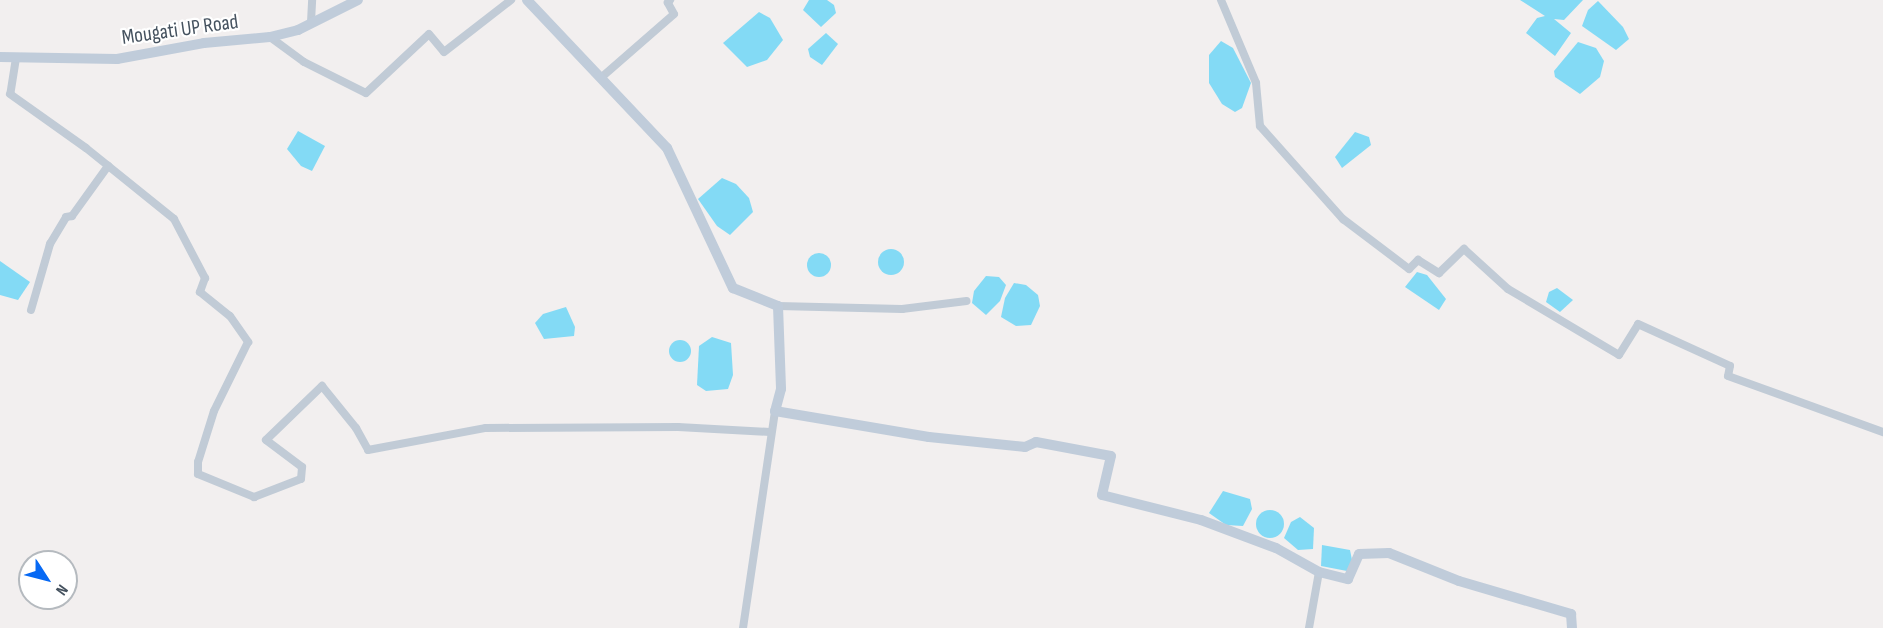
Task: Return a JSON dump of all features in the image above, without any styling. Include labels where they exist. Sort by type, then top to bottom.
[{"type":"street","points":[[311,22],[312,0]]},
{"type":"street","name":"Mougati UP Road","points":[[0,57],[117,59],[204,43],[270,37],[311,22],[358,0]]},
{"type":"street","points":[[270,37],[304,62],[366,93],[429,34],[444,52],[510,0]]},
{"type":"street","points":[[527,0],[603,76],[667,148],[733,288],[778,306],[902,309],[967,301]]},
{"type":"street","points":[[603,76],[674,14],[668,3],[670,0]]},
{"type":"street","points":[[1221,0],[1256,83],[1260,126],[1343,219],[1409,269],[1418,260],[1439,273],[1464,249],[1508,289],[1619,355],[1638,324],[1730,366],[1728,376],[1883,432]]},
{"type":"street","points":[[16,58],[10,94],[108,166],[174,219],[205,278],[200,292],[230,316],[248,342],[214,411],[196,471],[242,495],[258,496],[303,477],[302,468],[266,440],[322,386],[342,408],[368,450],[486,428],[678,427],[770,432]]},
{"type":"street","points":[[31,310],[50,244],[66,217],[72,216],[108,166]]},
{"type":"street","points":[[743,628],[770,432],[781,389],[778,306]]},
{"type":"street","points":[[775,411],[929,437],[1025,447],[1036,442],[1111,456],[1102,495],[1201,520],[1276,548],[1319,572],[1348,579],[1359,554],[1389,553],[1459,581],[1571,614],[1572,628]]},
{"type":"street","points":[[1309,628],[1319,572]]},
{"type":"water","points":[[809,0],[827,0],[834,5],[836,13],[821,27],[803,10]]},
{"type":"water","points":[[1520,0],[1583,0],[1564,20],[1554,19],[1571,33],[1555,56],[1526,33],[1537,18],[1545,16]]},
{"type":"water","points":[[1598,1],[1623,27],[1629,39],[1616,50],[1582,26],[1588,10]]},
{"type":"water","points":[[759,12],[770,18],[783,40],[767,60],[747,67],[723,43]]},
{"type":"water","points":[[826,33],[838,44],[822,65],[810,57],[808,49]]},
{"type":"water","points":[[1221,41],[1233,48],[1251,83],[1242,108],[1235,112],[1222,104],[1209,83],[1209,55]]},
{"type":"water","points":[[1578,42],[1596,48],[1604,61],[1600,77],[1580,94],[1555,77],[1554,71]]},
{"type":"water","points":[[298,131],[325,146],[312,171],[301,166],[287,149]]},
{"type":"water","points":[[1355,132],[1369,137],[1371,145],[1342,168],[1335,157]]},
{"type":"water","points":[[722,178],[736,184],[749,198],[753,212],[730,235],[717,226],[698,199]]},
{"type":"water","points":[[891,249],[900,253],[904,262],[900,271],[891,275],[882,271],[878,262],[882,253]]},
{"type":"water","points":[[819,253],[828,256],[831,265],[828,274],[819,277],[810,274],[807,265],[810,256]]},
{"type":"water","points":[[0,261],[30,282],[18,300],[0,295]]},
{"type":"water","points":[[1417,272],[1427,275],[1446,299],[1439,310],[1405,287]]},
{"type":"water","points":[[986,276],[999,277],[1006,285],[1000,301],[986,315],[972,303],[974,291]]},
{"type":"water","points":[[1014,283],[1026,285],[1038,295],[1040,306],[1031,325],[1016,326],[1001,317],[1005,298]]},
{"type":"water","points":[[1557,288],[1573,300],[1560,312],[1546,302],[1549,292]]},
{"type":"water","points":[[566,307],[575,327],[574,336],[544,339],[535,323],[543,314]]},
{"type":"water","points":[[712,337],[731,343],[733,375],[728,389],[706,391],[697,385],[699,346]]},
{"type":"water","points":[[680,340],[688,343],[691,351],[688,359],[680,362],[672,359],[669,351],[672,343]]},
{"type":"water","points":[[1223,491],[1250,499],[1252,509],[1243,526],[1226,525],[1209,513]]},
{"type":"water","points":[[1270,510],[1280,514],[1284,524],[1280,534],[1270,538],[1260,534],[1256,524],[1260,514]]},
{"type":"water","points":[[1300,517],[1314,528],[1313,549],[1298,550],[1284,538],[1291,522]]},
{"type":"water","points":[[1322,545],[1350,550],[1352,560],[1347,571],[1321,566]]}]
